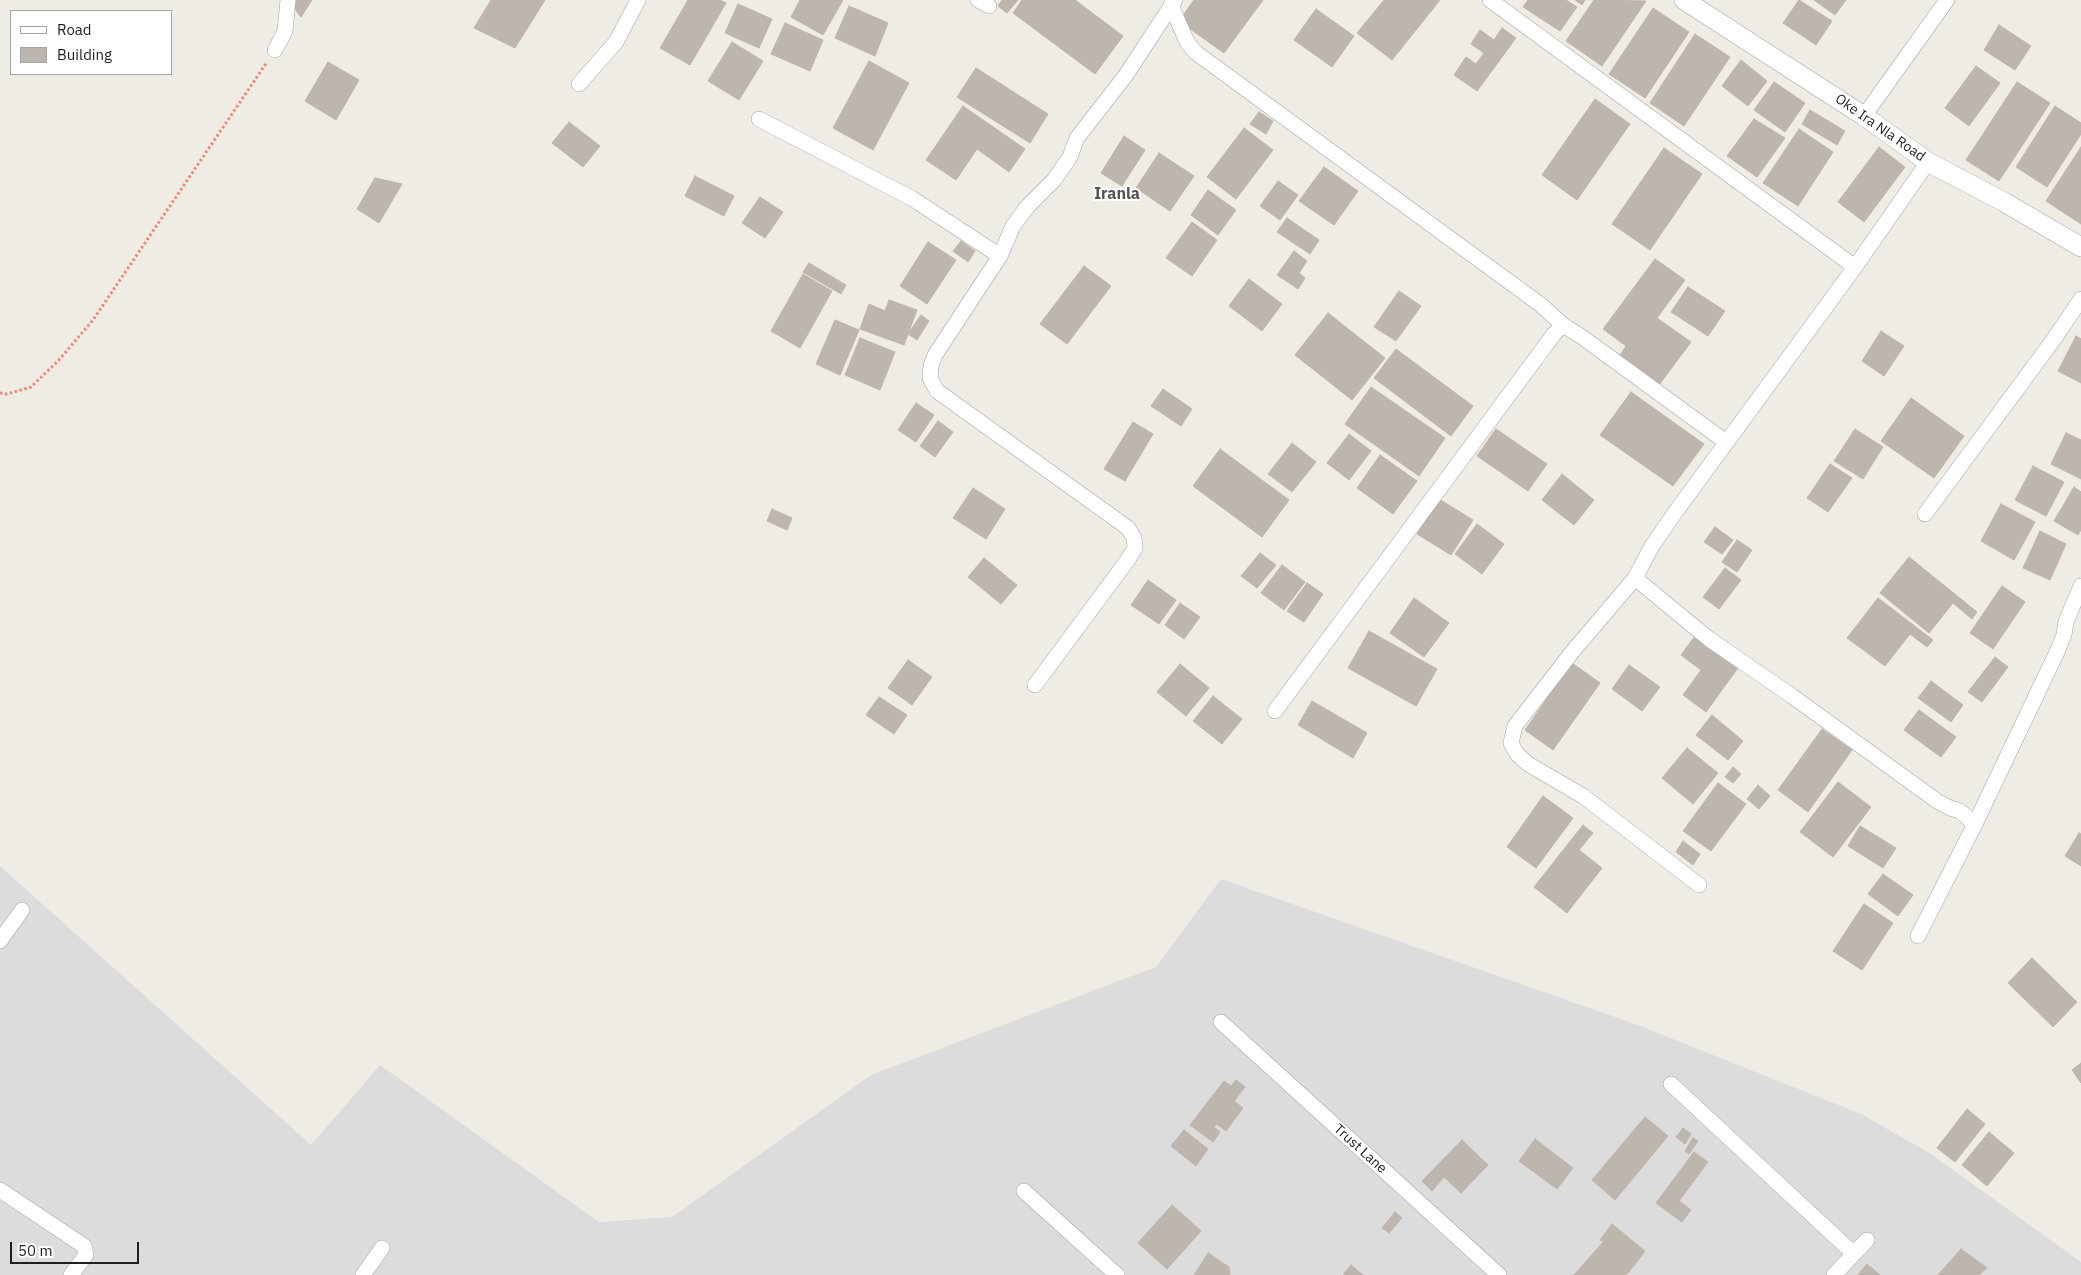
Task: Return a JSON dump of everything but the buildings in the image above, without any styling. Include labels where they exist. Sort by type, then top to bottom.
[{"type":"street","points":[[275,50],[285,32],[288,0]]},
{"type":"street","points":[[578,84],[616,42],[638,0]]},
{"type":"street","points":[[1490,0],[1854,267]]},
{"type":"street","name":"Oke Ira Nla Road","points":[[1684,0],[1864,116],[1928,162],[2004,202],[2081,247]]},
{"type":"street","points":[[1864,116],[1947,0]]},
{"type":"street","points":[[1173,2],[1187,42],[1195,52],[1541,305],[1563,325],[1726,442]]},
{"type":"street","points":[[1035,685],[1127,561],[1135,548],[1134,538],[1128,528],[937,391],[930,378],[931,366],[935,355],[1000,256],[1013,226],[1027,207],[1054,180],[1070,157],[1077,138],[1126,75],[1173,2]]},
{"type":"street","points":[[759,119],[913,199],[1000,256]]},
{"type":"street","points":[[1699,885],[1583,796],[1528,764],[1517,754],[1511,743],[1515,726],[1573,651],[1635,578],[1652,546],[1928,162]]},
{"type":"street","points":[[1925,514],[2054,339],[2081,299]]},
{"type":"street","points":[[1275,711],[1551,338],[1563,325]]},
{"type":"street","points":[[1635,578],[1709,639],[1792,696],[1937,801],[1950,808],[1960,810],[1975,824]]},
{"type":"street","points":[[1918,936],[1975,824],[2057,652],[2064,634],[2066,622],[2081,586]]},
{"type":"street","points":[[0,941],[22,910]]},
{"type":"street","name":"Trust Lane","points":[[1221,1022],[1500,1275]]},
{"type":"street","points":[[1671,1084],[1854,1254]]},
{"type":"street","points":[[0,1190],[84,1246],[86,1254],[71,1275]]},
{"type":"street","points":[[1024,1191],[1117,1275]]},
{"type":"street","points":[[1834,1275],[1867,1240]]},
{"type":"street","points":[[363,1275],[382,1248]]},
{"type":"path","points":[[0,393],[6,394],[31,387],[58,361],[93,320],[275,50]]},
{"type":"shaded area","points":[[0,866],[311,1145],[380,1065],[599,1222],[672,1217],[871,1075],[1156,967],[1221,879],[1638,1025],[1861,1114],[1931,1154],[2081,1262],[2081,1275],[0,1275]]},
{"type":"district","name":"Iranla","points":[[1117,194]]}]
